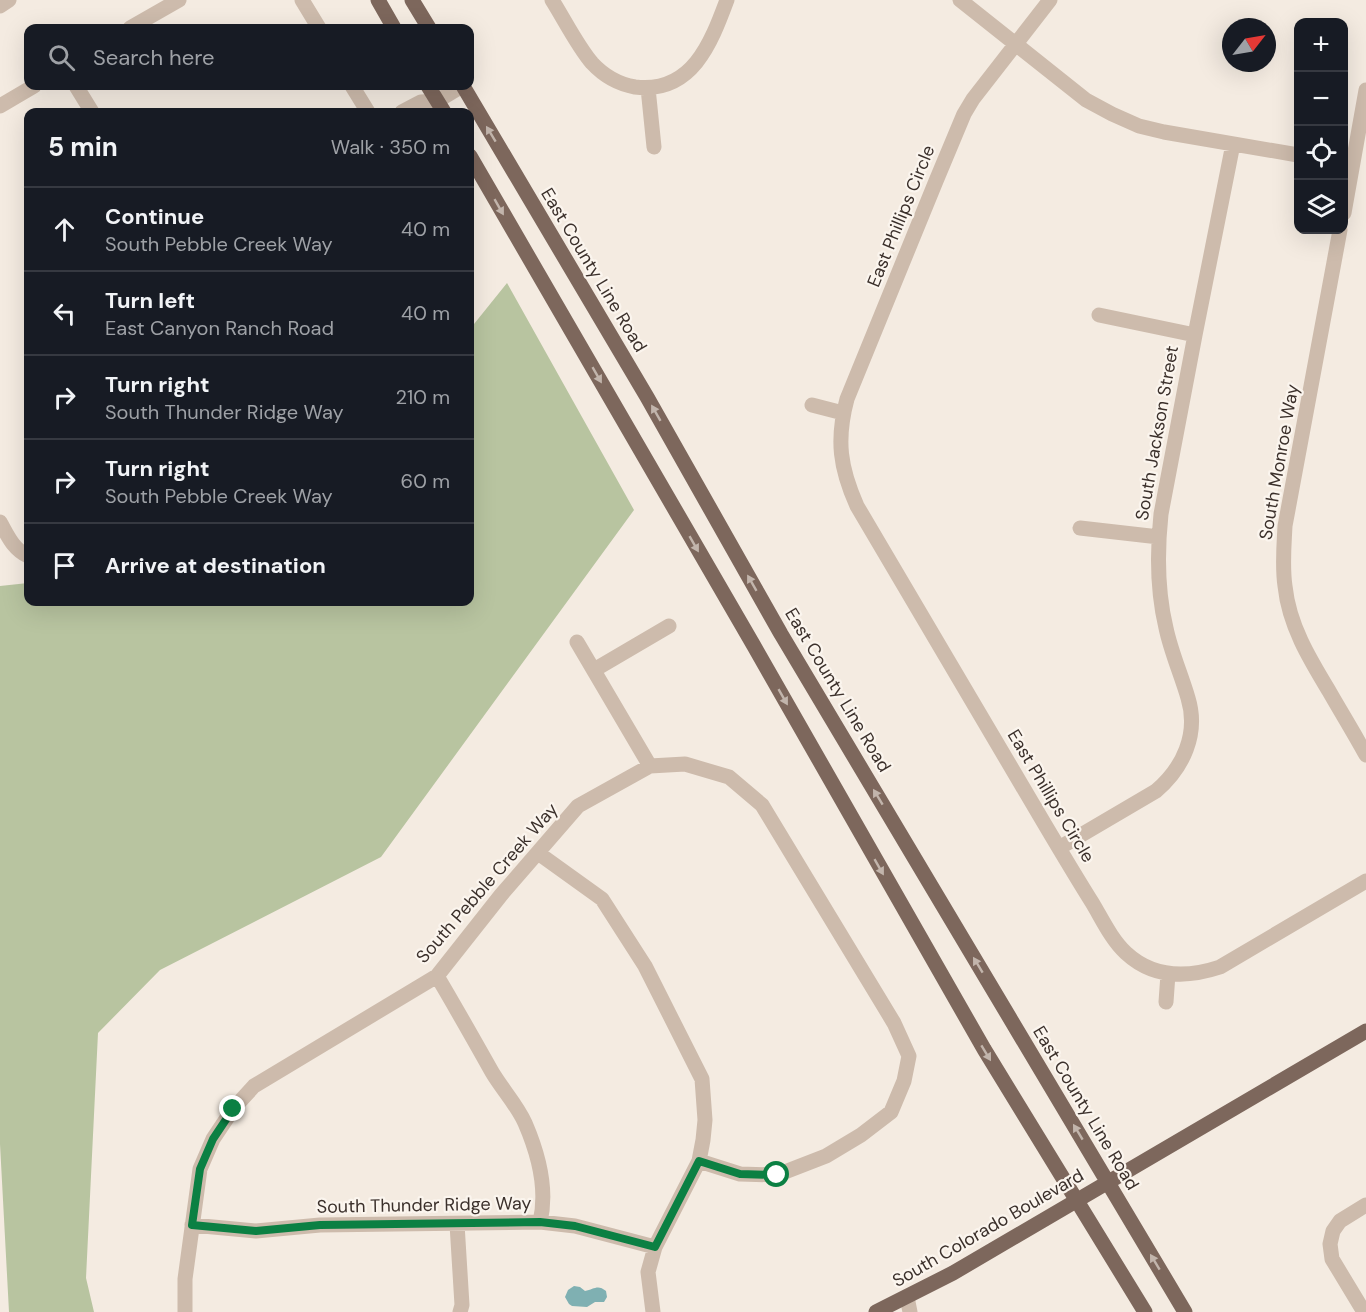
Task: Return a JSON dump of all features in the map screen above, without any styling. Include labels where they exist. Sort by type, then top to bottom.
[{"type":"main road","points":[[378,0],[392,24]]},
{"type":"main road","points":[[412,0],[427,24]]},
{"type":"main road","points":[[430,90],[437,108]]},
{"type":"main road","name":"East County Line Road","points":[[465,90],[647,397],[781,634],[1185,1312]]},
{"type":"main road","points":[[474,163],[984,1049],[1145,1312]]},
{"type":"main road","name":"South Colorado Boulevard","points":[[876,1312],[909,1305],[953,1274],[1366,1031]]},
{"type":"street","points":[[0,6],[9,0]]},
{"type":"street","points":[[137,24],[179,0]]},
{"type":"street","points":[[302,0],[317,24]]},
{"type":"street","points":[[552,0],[591,62],[599,70],[608,78],[627,86],[648,88],[665,85],[692,68],[704,54],[727,0]]},
{"type":"street","points":[[960,0],[1086,100],[1112,114],[1139,126],[1164,132],[1294,154]]},
{"type":"street","name":"East Phillips Circle","points":[[1050,0],[973,99],[964,114],[851,388],[843,413],[840,436],[847,484],[857,506],[1059,848],[1115,941],[1127,954],[1143,964],[1168,974],[1204,973],[1220,967],[1366,881]]},
{"type":"street","points":[[648,88],[654,147]]},
{"type":"street","points":[[0,106],[27,90]]},
{"type":"street","points":[[78,90],[90,108]]},
{"type":"street","points":[[354,90],[366,108]]},
{"type":"street","points":[[438,108],[458,90]]},
{"type":"street","points":[[1348,163],[1366,90]]},
{"type":"street","points":[[410,108],[421,102],[435,108]]},
{"type":"street","name":"South Jackson Street","points":[[1059,848],[1156,791],[1167,782],[1186,753],[1191,734],[1189,699],[1176,666],[1166,628],[1158,571],[1159,537],[1161,514],[1233,144]]},
{"type":"street","name":"South Monroe Way","points":[[1339,234],[1282,559],[1289,609],[1298,634],[1310,660],[1364,746]]},
{"type":"street","name":"South Jackson Street","points":[[1099,315],[1195,336]]},
{"type":"street","points":[[812,405],[843,413]]},
{"type":"street","points":[[0,522],[10,540],[19,552],[24,554]]},
{"type":"street","name":"South Jackson Street","points":[[1080,528],[1159,537]]},
{"type":"street","points":[[594,670],[669,626]]},
{"type":"street","points":[[577,642],[650,766]]},
{"type":"street","name":"South Pebble Creek Way","points":[[185,1312],[185,1279],[200,1169],[213,1139],[233,1109],[254,1086],[437,976],[495,903],[578,807],[650,766],[685,764],[729,777],[762,805],[894,1023],[909,1056],[904,1081],[891,1112],[861,1135],[826,1156],[777,1175],[740,1174],[699,1161]]},
{"type":"street","points":[[538,852],[602,899],[645,966],[702,1079],[704,1140],[699,1161],[655,1247],[648,1272],[652,1312]]},
{"type":"street","points":[[1166,1002],[1168,974]]},
{"type":"street","points":[[437,976],[524,1122],[542,1182],[543,1212],[540,1222]]},
{"type":"street","points":[[1364,1312],[1332,1259],[1330,1244],[1333,1231],[1340,1221],[1366,1205]]},
{"type":"street","name":"South Thunder Ridge Way","points":[[192,1225],[256,1231],[320,1225],[540,1222],[575,1226],[655,1247]]},
{"type":"street","points":[[457,1224],[462,1305],[460,1312]]},
{"type":"green space","points":[[507,283],[634,510],[381,857],[160,970],[98,1033],[86,1278],[94,1312],[9,1312],[0,1144],[0,586],[24,583],[24,606],[474,606],[474,324]]},
{"type":"water","points":[[574,1286],[585,1291],[601,1288],[606,1291],[607,1297],[604,1302],[595,1302],[587,1307],[572,1306],[565,1297],[568,1290]]},
{"type":"route","points":[[233,1109],[213,1139],[200,1169],[192,1225],[256,1231],[320,1225],[540,1222],[575,1226],[655,1247],[699,1161],[740,1174],[777,1175]]}]
